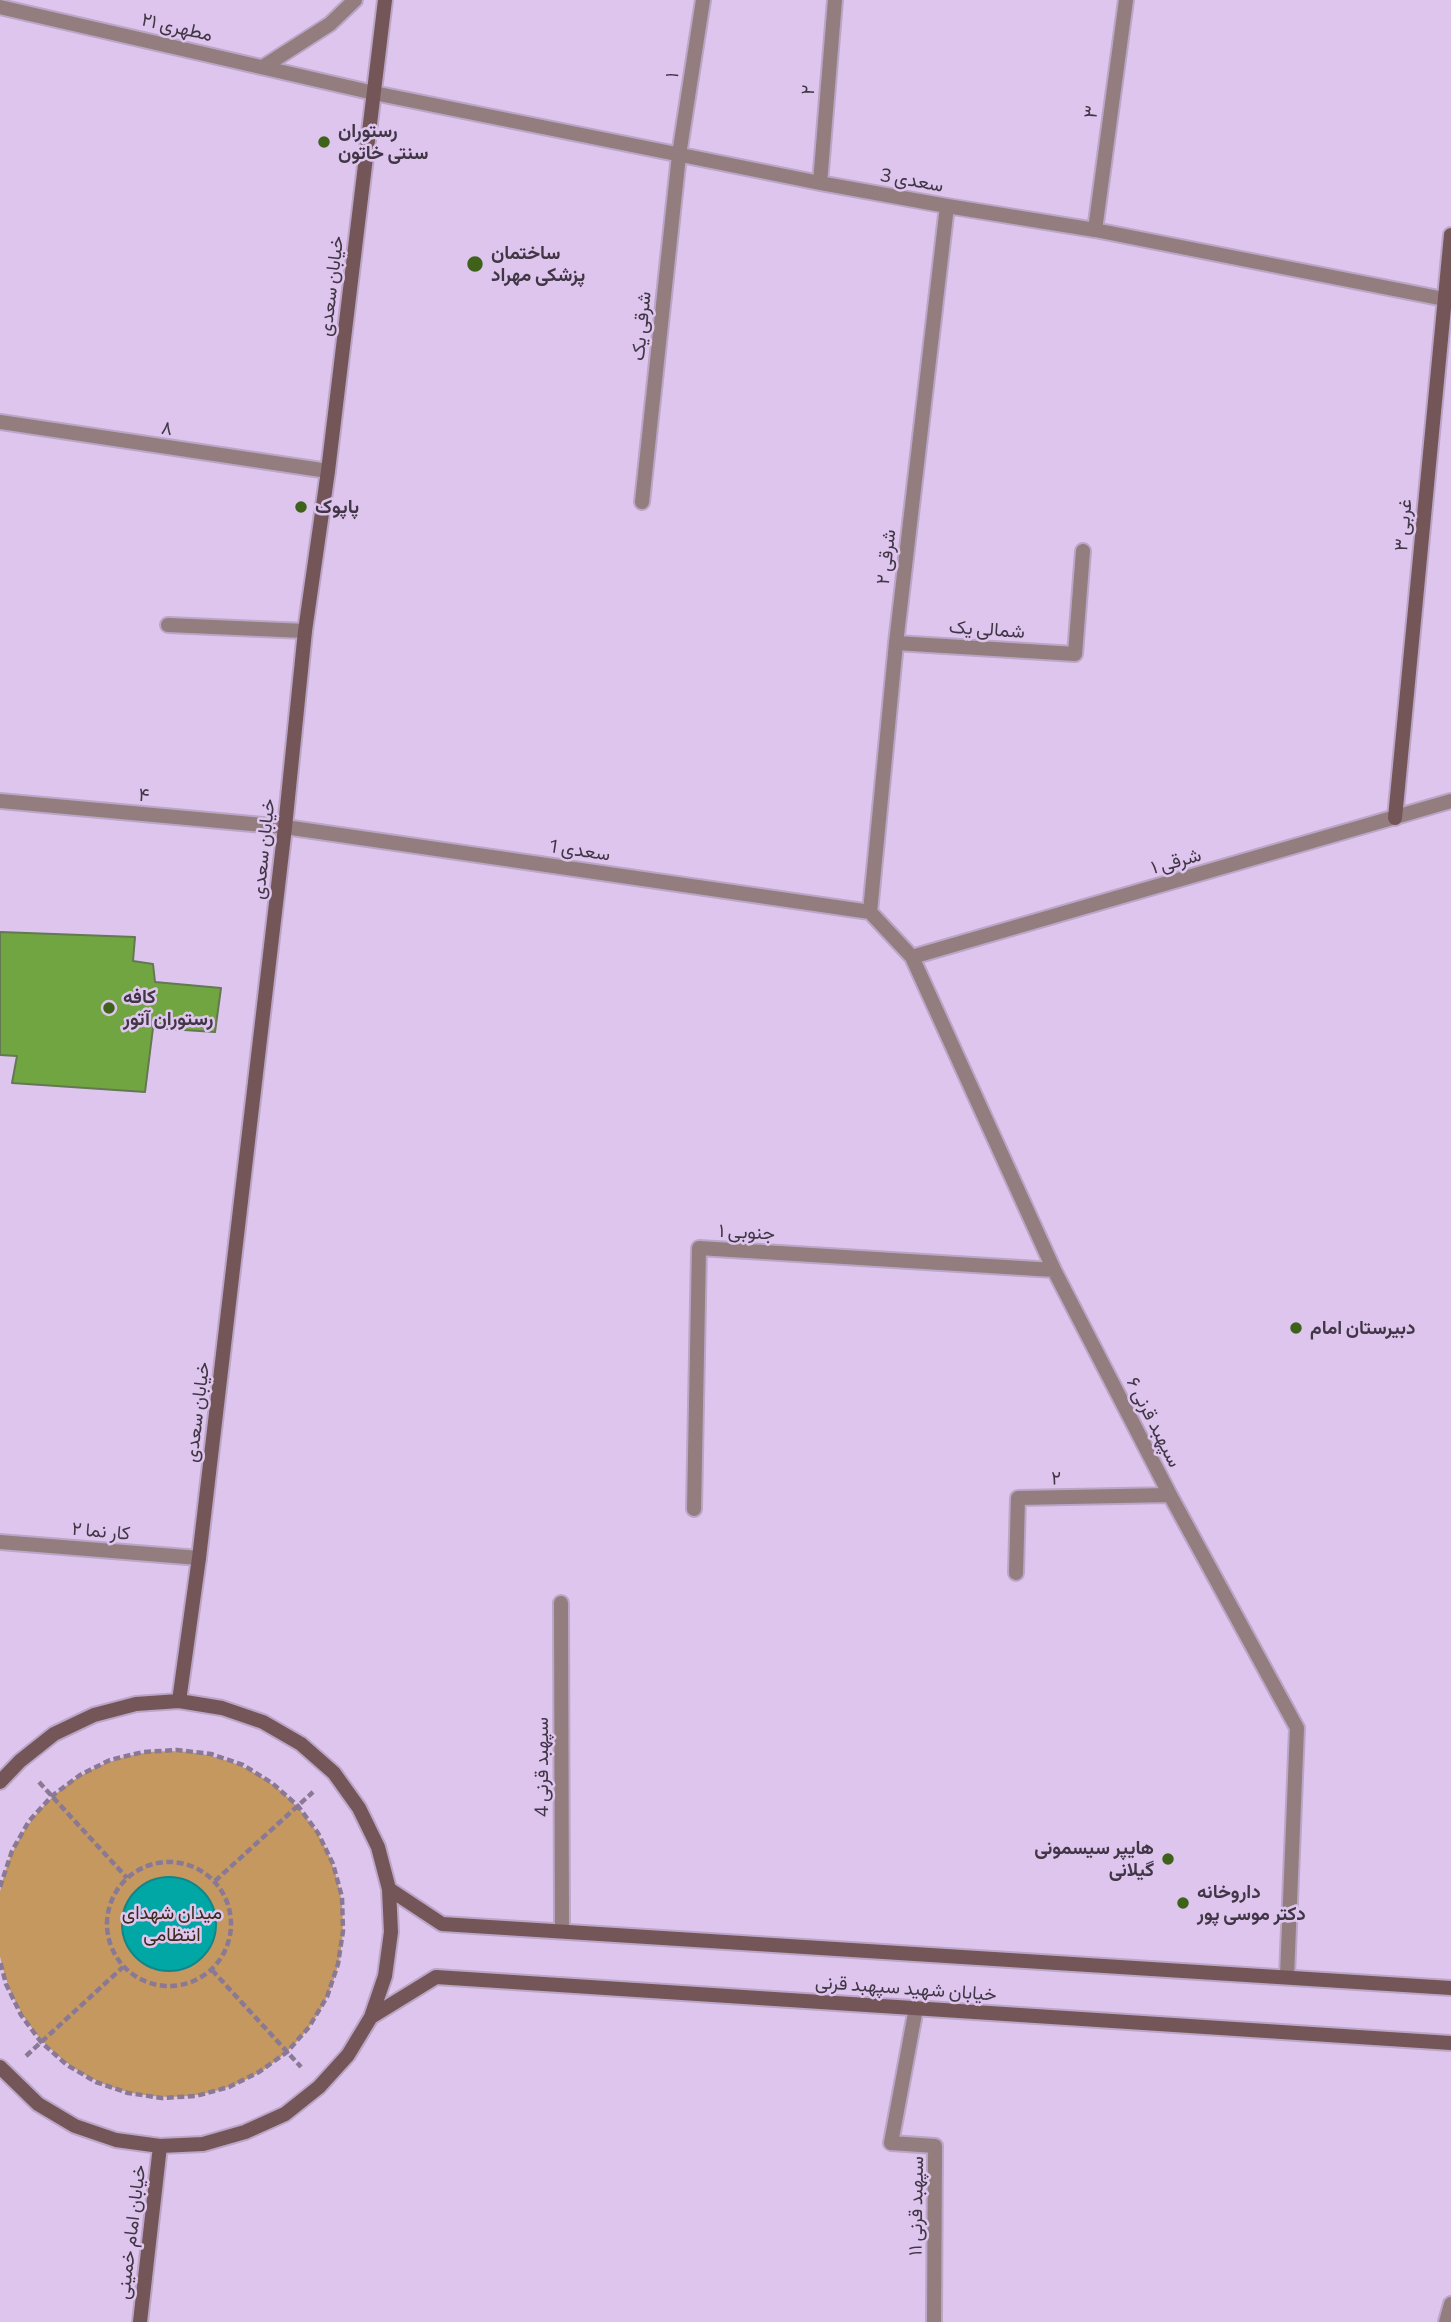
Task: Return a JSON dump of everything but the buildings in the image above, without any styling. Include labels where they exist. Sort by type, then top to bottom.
[{"type":"main road","name":"خیابان سعدی","points":[[179,1702],[200,1558],[285,827],[305,631],[328,471],[385,0]]},
{"type":"main road","name":"۳ غربی","points":[[1395,818],[1451,235]]},
{"type":"main road","points":[[0,1782],[20,1760],[54,1734],[94,1715],[136,1704],[179,1702],[222,1708],[263,1722],[301,1744],[334,1773],[359,1808],[378,1847],[389,1889],[391,1933],[385,1976],[371,2017],[348,2055],[319,2087],[285,2114],[245,2132],[203,2144],[160,2146],[116,2140],[75,2126],[38,2104],[3,2071]]},
{"type":"main road","name":"خیابان شهید سپهبد قرنی","points":[[389,1889],[442,1924],[1451,1988]]},
{"type":"main road","name":"خیابان شهید سپهبد قرنی","points":[[371,2017],[436,1977],[1451,2043]]},
{"type":"main road","name":"خیابان امام خمینی","points":[[140,2322],[160,2146]]},
{"type":"street","points":[[263,67],[330,24],[355,0]]},
{"type":"street","name":"۱","points":[[679,155],[703,0]]},
{"type":"street","name":"۲","points":[[820,183],[835,0]]},
{"type":"street","name":"۳","points":[[1095,230],[1126,0]]},
{"type":"street","name":"مطهری ۲۱","points":[[0,7],[374,93]]},
{"type":"street","name":"سعدی 3","points":[[374,93],[820,183],[1095,230],[1444,299]]},
{"type":"street","name":"شرقی یک","points":[[642,502],[679,155]]},
{"type":"street","name":"شرقی ۲","points":[[870,912],[896,643],[947,206]]},
{"type":"street","name":"۸","points":[[0,422],[328,471]]},
{"type":"street","name":"شمالی یک","points":[[896,643],[1076,654],[1083,551]]},
{"type":"street","points":[[168,625],[305,631]]},
{"type":"street","name":"شرقی ۱","points":[[912,957],[1451,801]]},
{"type":"street","name":"۴","points":[[0,802],[285,827]]},
{"type":"street","name":"سعدی 1","points":[[285,827],[870,912]]},
{"type":"street","name":"سپهبد قرنی ۶","points":[[870,912],[912,957],[1054,1270],[1170,1495],[1297,1728],[1287,1976]]},
{"type":"street","name":"۱ جنوبی","points":[[694,1509],[699,1248],[1054,1270]]},
{"type":"street","name":"۲","points":[[1016,1573],[1018,1498],[1170,1495]]},
{"type":"street","name":"کار نما ۲","points":[[0,1542],[200,1558]]},
{"type":"street","name":"سپهبد قرنی 4","points":[[561,1603],[562,1931]]},
{"type":"street","name":"سپهبد قرنی ۱۱","points":[[916,2008],[891,2143],[935,2146],[934,2322]]},
{"type":"street","points":[[1446,2322],[1451,2304]]},
{"type":"path","points":[[0,1887],[12,1851],[29,1821],[52,1796],[80,1775],[110,1760],[143,1752],[177,1750],[211,1754],[243,1765],[272,1783],[298,1806],[318,1833],[333,1864],[342,1897],[344,1931],[338,1965],[327,1997],[310,2026],[287,2052],[259,2072],[229,2087],[196,2096],[162,2098],[128,2093],[96,2082],[67,2065],[41,2042],[21,2015],[6,1984],[0,1961]]},
{"type":"path","points":[[20,1760],[127,1878]]},
{"type":"path","points":[[215,1881],[334,1773]]},
{"type":"path","points":[[163,1862],[182,1863],[200,1869],[215,1881],[226,1898],[232,1917],[231,1936],[224,1955],[212,1970],[195,1981],[176,1986],[157,1985],[139,1978],[123,1966],[113,1950],[107,1931],[111,1902],[127,1878],[144,1867],[163,1862]]},
{"type":"path","points":[[3,2071],[41,2042],[123,1966]]},
{"type":"path","points":[[212,1970],[319,2087]]},
{"type":"green space","name":"میدان شهدای انتظامی","points":[[153,1751],[187,1751],[220,1758],[252,1771],[293,1801],[314,1828],[330,1858],[340,1890],[343,1924],[340,1958],[330,1990],[314,2020],[293,2047],[252,2077],[220,2090],[187,2097],[153,2097],[120,2090],[88,2077],[60,2058],[36,2034],[17,2006],[4,1974],[-3,1941],[-3,1907],[4,1874],[17,1842],[36,1814],[60,1790],[88,1771],[120,1758]]},
{"type":"shaded area","points":[[169,1877],[187,1881],[202,1891],[212,1906],[216,1924],[212,1942],[202,1957],[187,1967],[169,1971],[151,1967],[136,1957],[126,1942],[122,1924],[126,1906],[136,1891],[151,1881]]},
{"type":"place","name":"رستوران سنتی خاتون","points":[[324,142]]},
{"type":"place","name":"ساختمان پزشکی مهراد","points":[[475,264]]},
{"type":"place","name":"پاپوک","points":[[301,507]]},
{"type":"place","name":"کافه رستوران آتور","points":[[109,1008]]},
{"type":"place","name":"دبیرستان امام","points":[[1296,1328]]},
{"type":"place","name":"هایپر سیسمونی گیلانی","points":[[1168,1859]]},
{"type":"place","name":"داروخانه دکتر موسی پور","points":[[1183,1903]]}]
